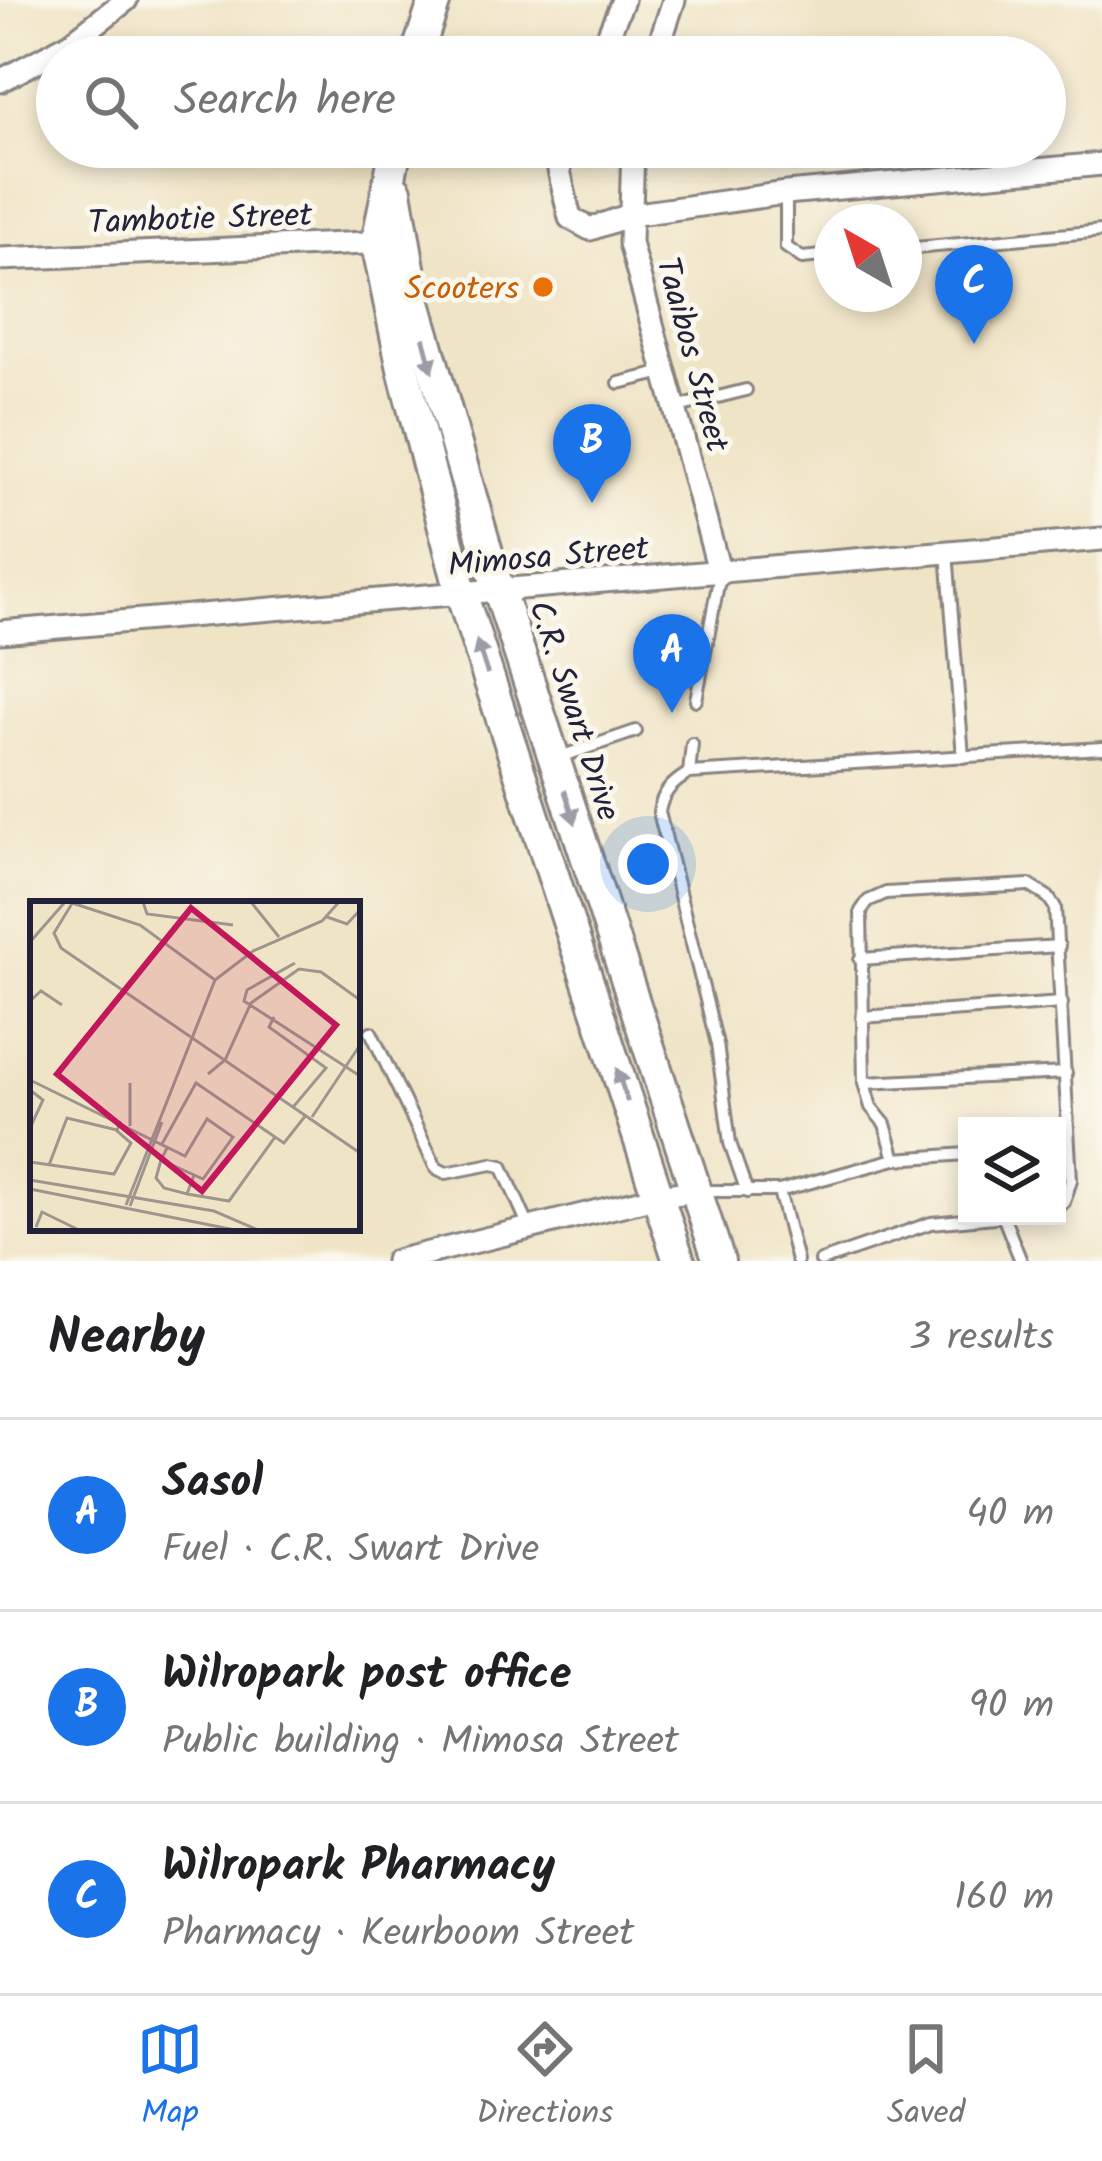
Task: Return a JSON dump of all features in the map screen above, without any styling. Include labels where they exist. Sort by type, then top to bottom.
[{"type":"main road","points":[[423,36],[435,0]]},
{"type":"main road","name":"C.R. Swart Drive","points":[[395,168],[390,242],[403,369],[462,596],[679,1261]]},
{"type":"main road","name":"C.R. Swart Drive","points":[[390,242],[499,592],[719,1261]]},
{"type":"street","points":[[80,36],[126,0]]},
{"type":"street","points":[[608,36],[623,0]]},
{"type":"street","points":[[663,36],[674,0]]},
{"type":"street","points":[[0,81],[36,62]]},
{"type":"street","points":[[1066,167],[1102,164]]},
{"type":"street","points":[[561,168],[570,218],[590,229],[630,215],[785,193],[1058,168]]},
{"type":"street","name":"Taaibos Street","points":[[632,168],[630,243],[720,574]]},
{"type":"street","name":"Tambotie Street","points":[[0,259],[390,242]]},
{"type":"street","name":"Mimosa Street","points":[[0,632],[1102,539]]},
{"type":"street","points":[[396,1261],[469,1252],[529,1227],[696,1191]]},
{"type":"lane","points":[[785,193],[785,247],[802,258],[814,257]]},
{"type":"lane","points":[[922,247],[1102,231]]},
{"type":"lane","points":[[619,383],[664,372]]},
{"type":"lane","points":[[674,408],[746,390]]},
{"type":"lane","points":[[947,552],[962,757]]},
{"type":"lane","points":[[696,700],[720,574]]},
{"type":"lane","points":[[554,759],[636,730]]},
{"type":"lane","points":[[689,773],[692,744]]},
{"type":"lane","points":[[747,1192],[730,1143],[717,1044],[659,812],[662,798],[689,773],[1102,748]]},
{"type":"lane","points":[[895,1159],[885,1124],[871,1107],[864,1083],[861,910],[886,893],[1029,885],[1048,896],[1055,907],[1060,946],[1064,1117]]},
{"type":"lane","points":[[860,959],[1060,946]]},
{"type":"lane","points":[[862,1017],[1062,1003]]},
{"type":"lane","points":[[371,1032],[436,1168],[446,1173],[502,1166],[529,1227]]},
{"type":"lane","points":[[864,1083],[1066,1073]]},
{"type":"lane","points":[[696,1191],[779,1191],[895,1159],[958,1155]]},
{"type":"lane","points":[[1066,1159],[1071,1180],[1066,1196]]},
{"type":"lane","points":[[779,1191],[797,1261]]},
{"type":"lane","points":[[821,1261],[932,1223],[958,1220]]},
{"type":"lane","points":[[1007,1225],[1021,1261]]},
{"type":"place","name":"Scooters","points":[[543,287]]},
{"type":"place","name":"Wilropark Pharmacy","points":[[974,344]]},
{"type":"place","name":"Wilropark post office","points":[[592,503]]},
{"type":"place","name":"Sasol","points":[[672,713]]}]
